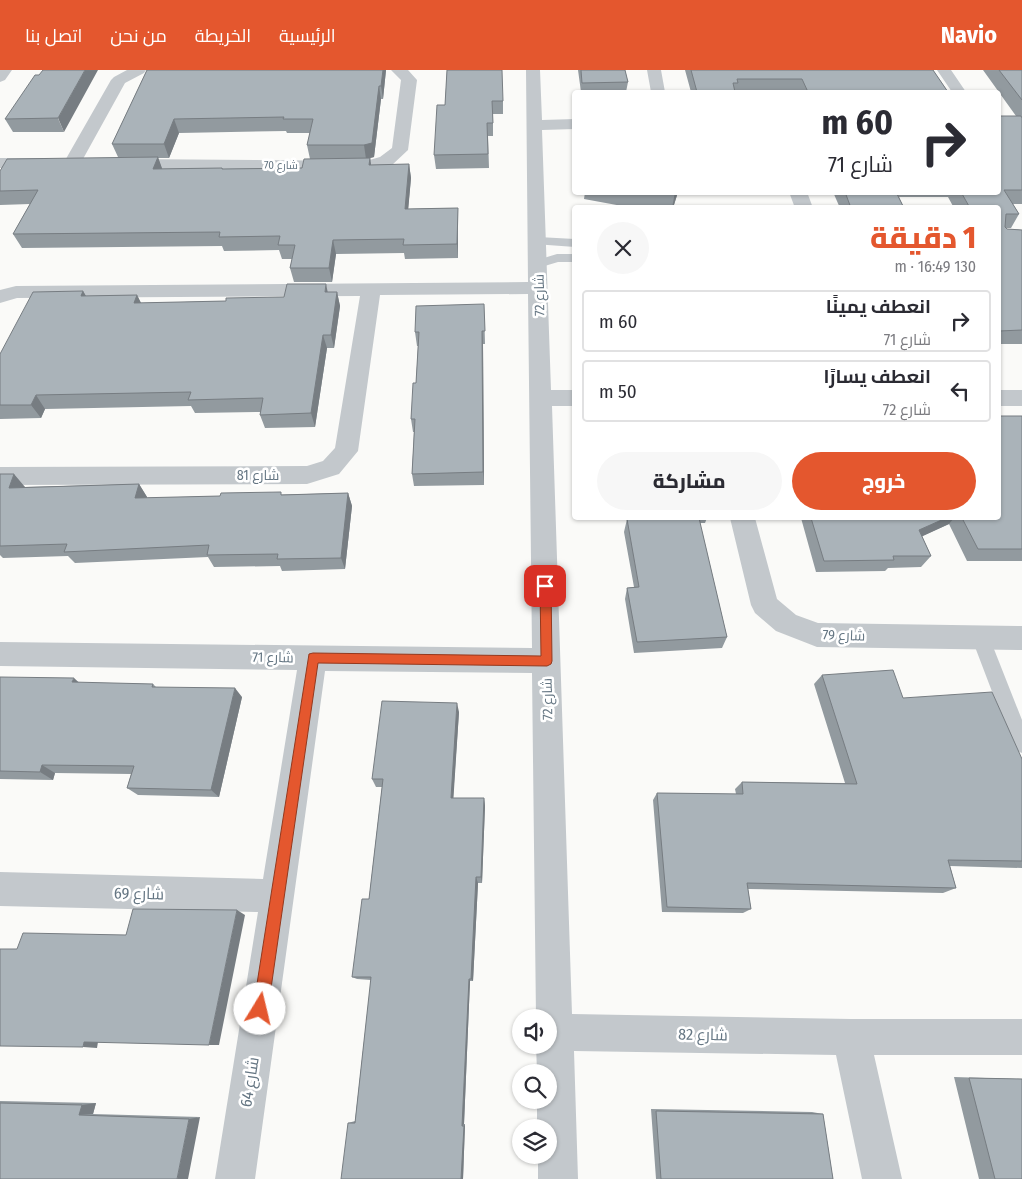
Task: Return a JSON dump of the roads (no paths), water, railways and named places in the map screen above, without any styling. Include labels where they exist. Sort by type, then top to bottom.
[{"type":"street","points":[[0,77],[5,70]]},
{"type":"street","points":[[72,164],[119,80],[139,70]]},
{"type":"street","name":"شارع 70","points":[[111,164],[366,166],[386,161],[400,150],[409,80],[407,76],[398,70]]},
{"type":"street","name":"شارع 72","points":[[533,70],[555,1009]]},
{"type":"street","points":[[654,70],[658,90]]},
{"type":"street","points":[[944,70],[958,90]]},
{"type":"street","points":[[535,124],[572,124]]},
{"type":"street","points":[[0,163],[91,164]]},
{"type":"street","points":[[0,296],[16,292],[371,291],[538,264]]},
{"type":"street","name":"شارع 81","points":[[0,476],[307,475],[331,468],[346,451],[371,291]]},
{"type":"street","points":[[542,398],[572,398]]},
{"type":"street","points":[[1001,398],[1022,398]]},
{"type":"street","name":"شارع 79","points":[[744,520],[765,605],[786,623],[817,635],[980,639],[1022,638]]},
{"type":"street","name":"شارع 71","points":[[0,654],[547,661]]},
{"type":"street","name":"شارع 64","points":[[235,1179],[313,658]]},
{"type":"street","name":"شارع 69","points":[[0,889],[278,896]]},
{"type":"street","name":"شارع 82","points":[[557,1032],[851,1037],[1022,1036]]},
{"type":"street","points":[[851,1037],[882,1179]]},
{"type":"street","name":"شارع 72","points":[[555,1054],[558,1179]]},
{"type":"lane","points":[[538,264],[572,245]]},
{"type":"lane","points":[[538,264],[557,258],[572,258]]},
{"type":"lane","points":[[980,639],[1022,744]]}]
